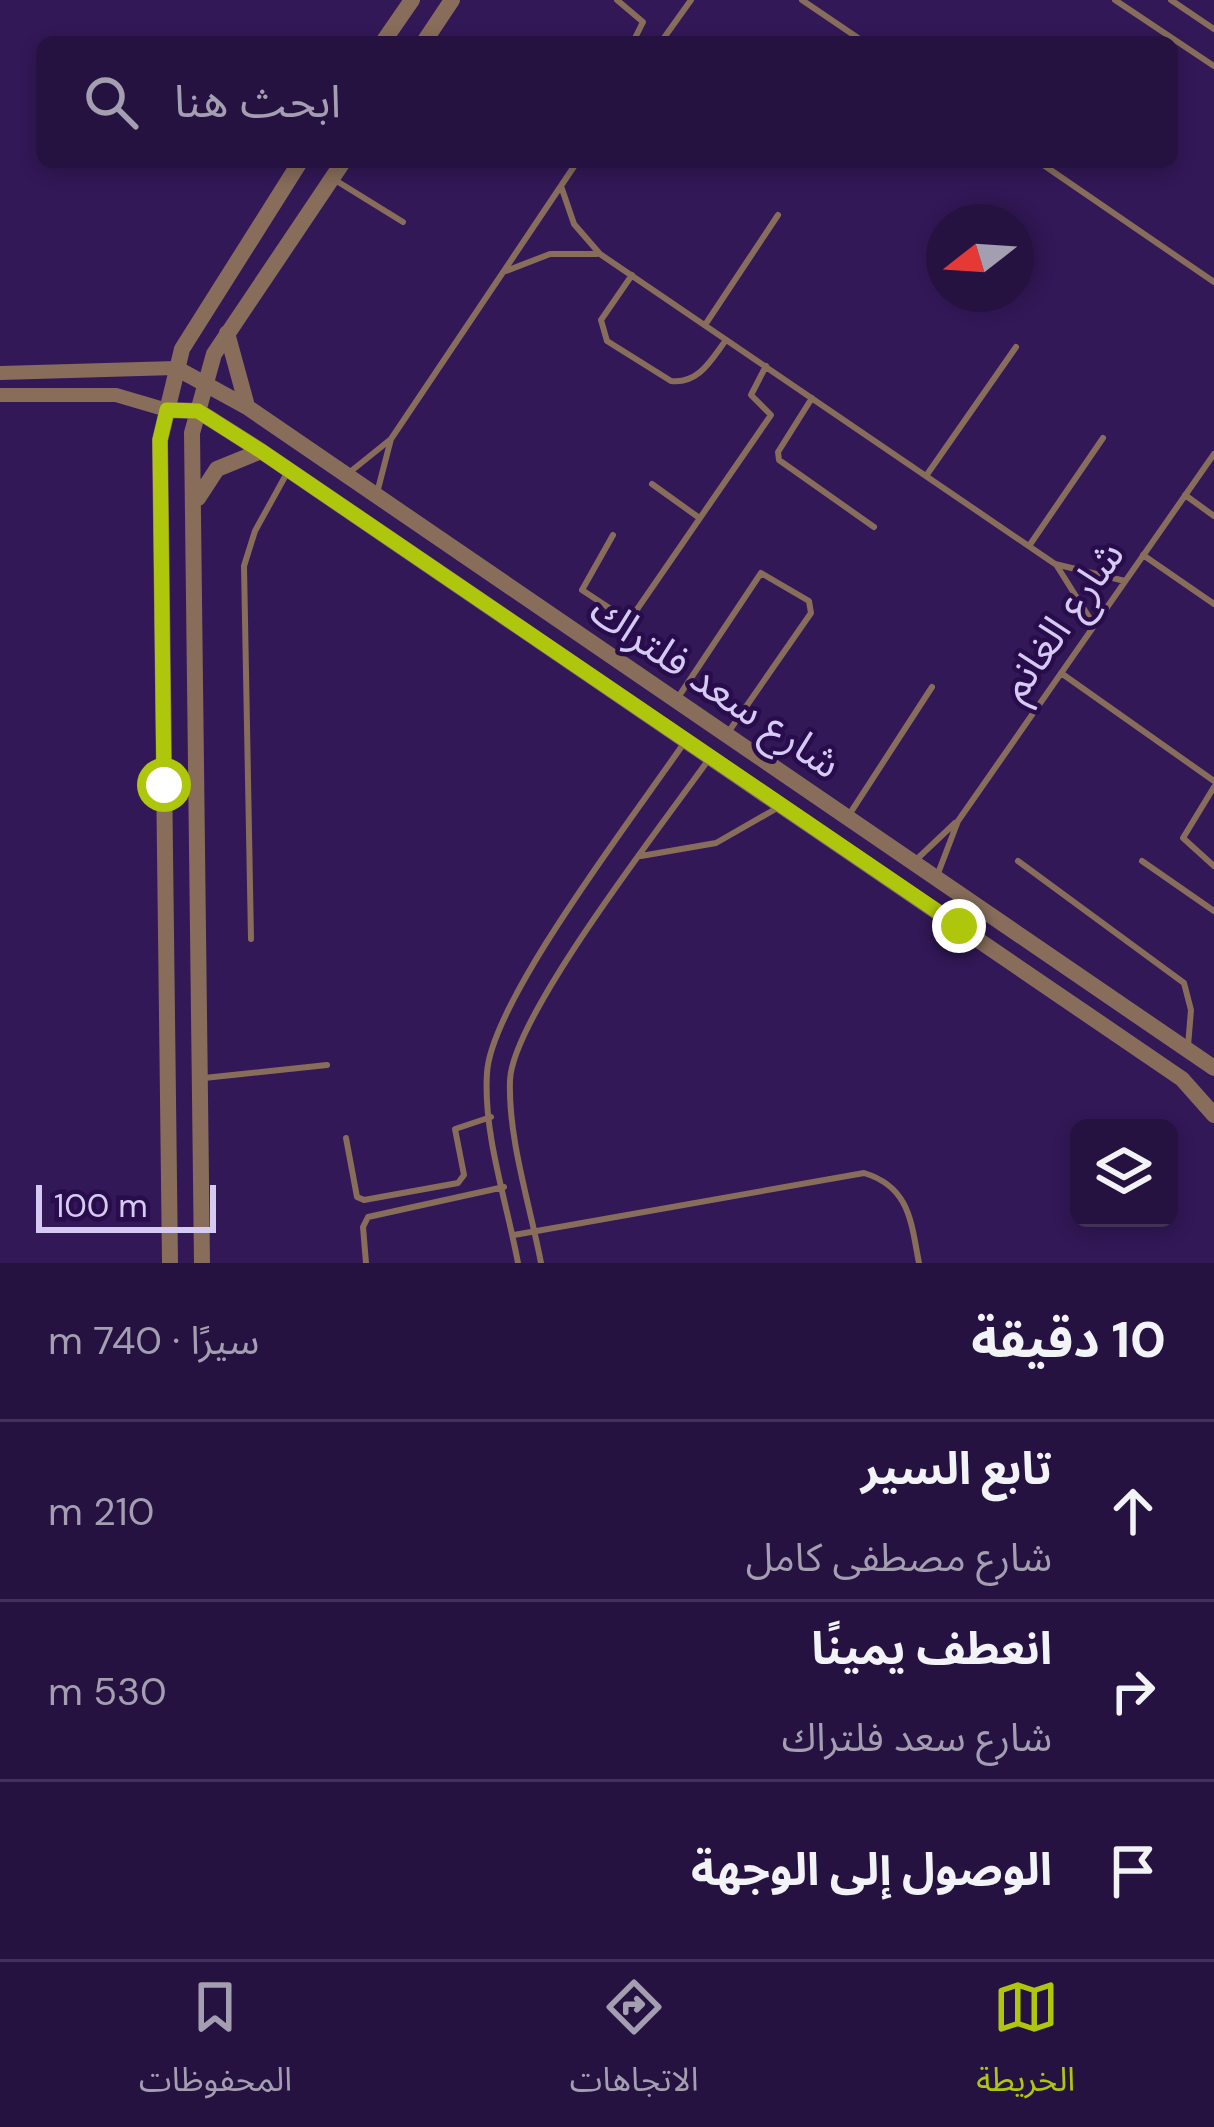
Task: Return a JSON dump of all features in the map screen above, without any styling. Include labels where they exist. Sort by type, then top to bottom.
[{"type":"street","points":[[387,36],[412,0]]},
{"type":"street","points":[[428,36],[452,0]]},
{"type":"street","points":[[170,1263],[160,440],[176,368],[208,303],[296,168]]},
{"type":"street","points":[[202,1263],[192,434],[204,379],[227,332],[337,170]]},
{"type":"street","points":[[227,332],[247,407]]},
{"type":"street","points":[[0,373],[176,368]]},
{"type":"street","name":"شارع سعد فلتراك","points":[[176,368],[204,379],[247,407],[1214,1068]]},
{"type":"street","points":[[71,372],[72,394]]},
{"type":"street","points":[[0,395],[116,395],[167,410],[198,411]]},
{"type":"street","name":"شارع سعد فلتراك","points":[[198,411],[1182,1079],[1214,1115]]},
{"type":"street","points":[[194,511],[217,469],[261,451]]},
{"type":"street","points":[[331,498],[347,476]]},
{"type":"street","points":[[361,519],[376,496]]},
{"type":"street","points":[[686,740],[700,719]]},
{"type":"street","points":[[710,756],[726,736]]},
{"type":"street","points":[[900,886],[913,863]]},
{"type":"street","points":[[922,901],[935,879]]},
{"type":"street","points":[[1188,1050],[1214,1049]]},
{"type":"lane","points":[[617,0],[643,22],[637,36]]},
{"type":"lane","points":[[665,36],[691,0]]},
{"type":"lane","points":[[802,0],[854,36]]},
{"type":"lane","points":[[1115,0],[1169,36]]},
{"type":"lane","points":[[1171,0],[1214,29]]},
{"type":"lane","points":[[1178,42],[1214,66]]},
{"type":"lane","points":[[347,476],[392,439],[573,168]]},
{"type":"lane","points":[[1048,168],[1214,282]]},
{"type":"lane","points":[[337,170],[403,222]]},
{"type":"lane","points":[[561,186],[574,224],[601,254],[1055,563],[1125,581]]},
{"type":"lane","points":[[705,325],[778,215]]},
{"type":"lane","points":[[503,272],[550,254],[601,254]]},
{"type":"lane","points":[[632,275],[601,320],[608,341],[671,381],[683,382],[704,370],[726,340]]},
{"type":"lane","points":[[926,476],[1016,347]]},
{"type":"lane","points":[[614,535],[581,587],[629,621],[771,415],[751,394],[766,366]]},
{"type":"lane","points":[[812,398],[778,452],[778,460],[874,526]]},
{"type":"lane","points":[[1029,546],[1103,438]]},
{"type":"lane","points":[[376,496],[392,439]]},
{"type":"lane","name":"شارع الغانم","points":[[913,863],[958,821],[1214,454]]},
{"type":"lane","points":[[251,939],[244,566],[255,531],[289,470]]},
{"type":"lane","points":[[652,484],[699,518]]},
{"type":"lane","points":[[1185,496],[1214,516]]},
{"type":"lane","points":[[1143,555],[1214,604]]},
{"type":"lane","points":[[1055,563],[1094,625]]},
{"type":"lane","points":[[675,702],[761,573],[809,601],[811,614],[726,736]]},
{"type":"lane","points":[[1061,673],[1214,784],[1183,838],[1214,866]]},
{"type":"lane","points":[[846,818],[932,687]]},
{"type":"lane","points":[[518,1263],[487,1073],[500,1021],[686,740]]},
{"type":"lane","points":[[541,1263],[512,1108],[515,1052],[539,1004],[710,756]]},
{"type":"lane","points":[[641,856],[716,843],[782,805]]},
{"type":"lane","name":"شارع الغانم","points":[[935,879],[958,821]]},
{"type":"lane","points":[[1018,861],[1184,982],[1192,1010],[1188,1050]]},
{"type":"lane","points":[[1142,861],[1214,910]]},
{"type":"lane","points":[[200,1078],[327,1065]]},
{"type":"lane","points":[[346,1138],[356,1193],[364,1200],[458,1183],[464,1175],[455,1129],[491,1117]]},
{"type":"lane","points":[[513,1236],[864,1174],[883,1179],[908,1207],[919,1263]]},
{"type":"lane","points":[[366,1263],[363,1227],[368,1217],[504,1187]]},
{"type":"route","points":[[164,785],[160,440],[167,410],[198,411],[959,926]]}]
